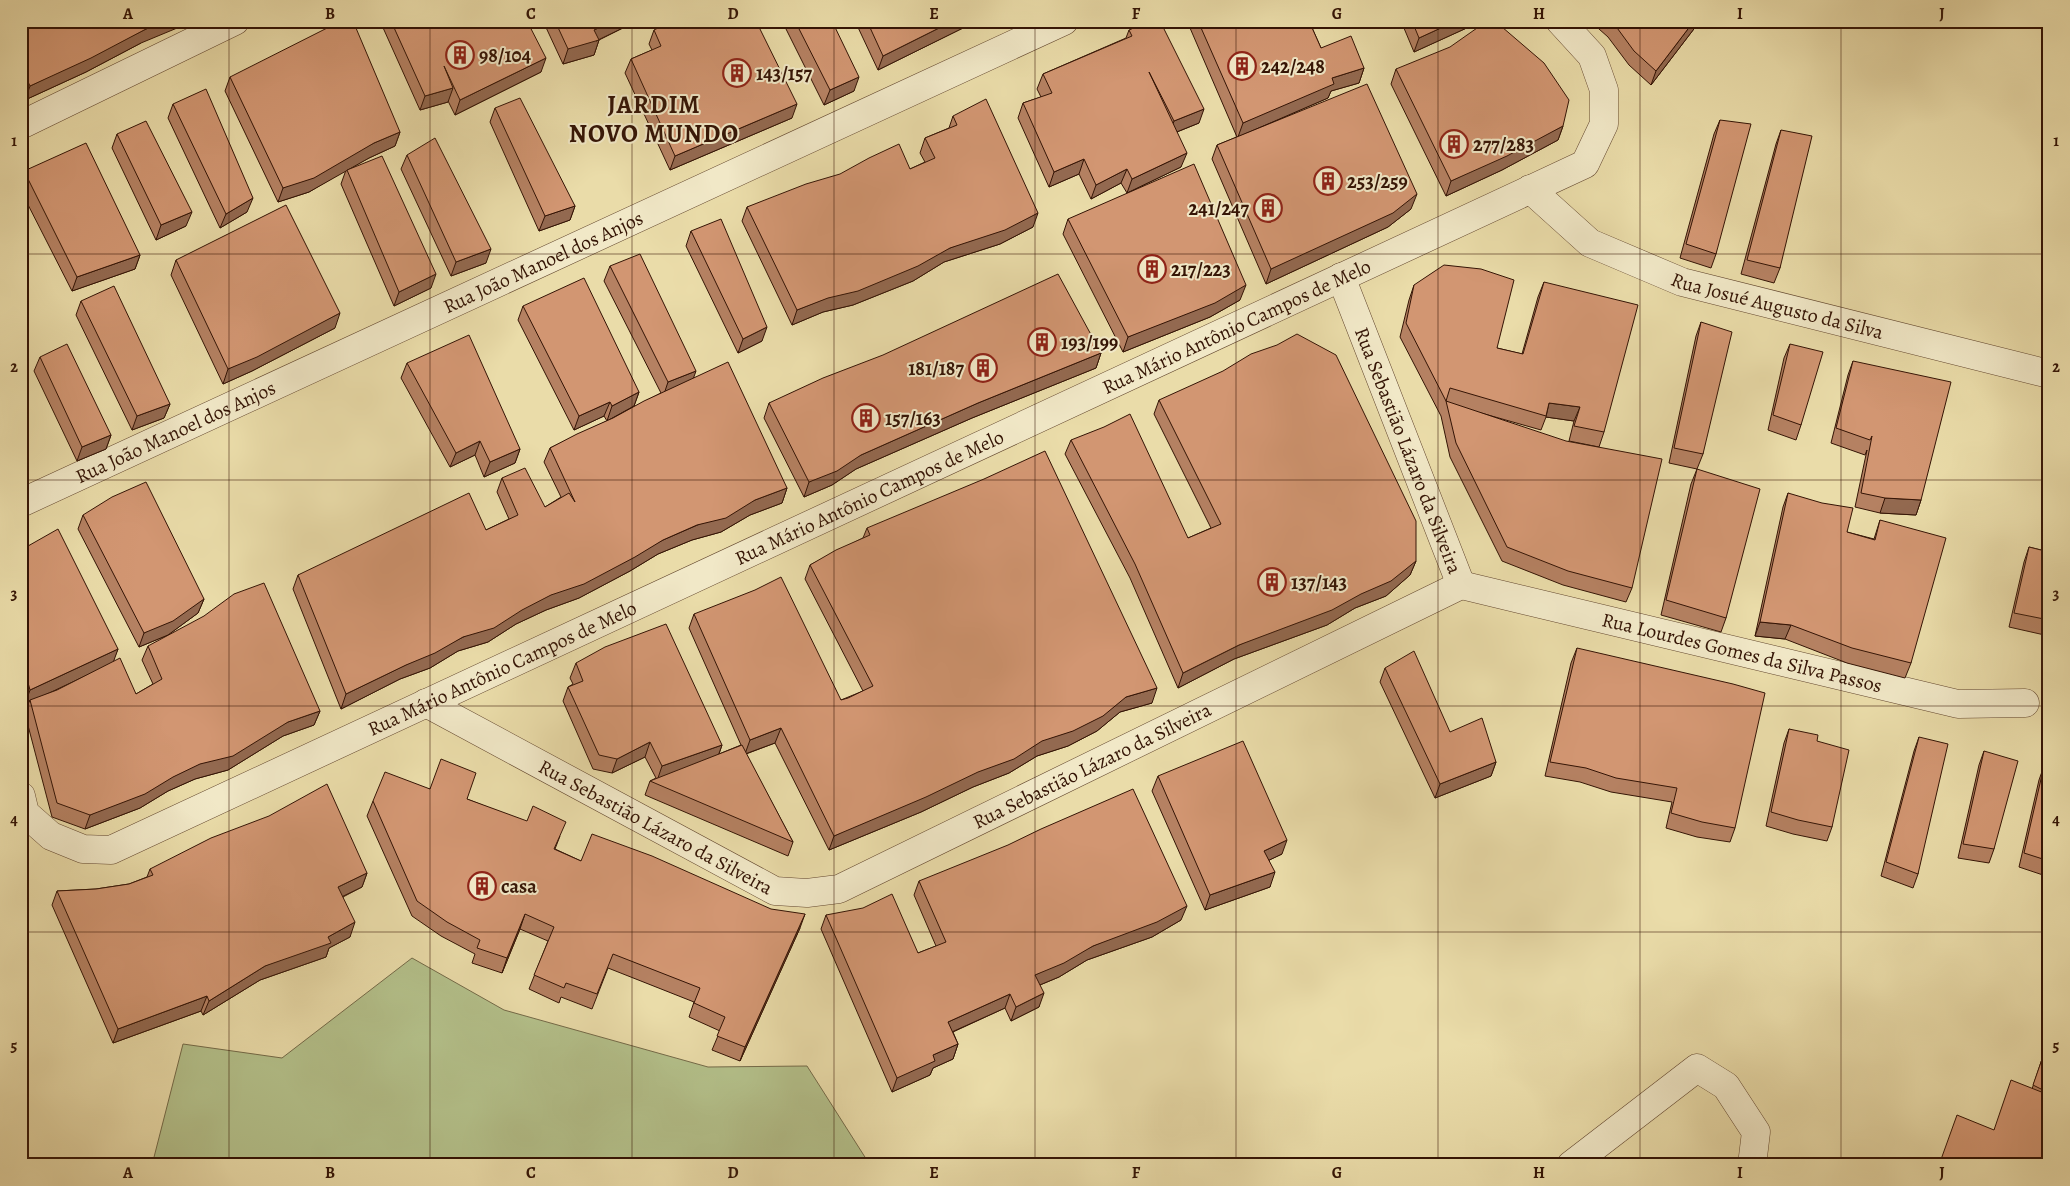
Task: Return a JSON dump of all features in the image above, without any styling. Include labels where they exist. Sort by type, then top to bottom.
[{"type":"street","points":[[21,125],[235,21]]},
{"type":"street","name":"Rua João Manoel dos Anjos","points":[[21,503],[1064,21]]},
{"type":"street","name":"Rua Mário Antônio Campos de Melo","points":[[21,796],[25,813],[51,836],[83,849],[112,850],[1585,164],[1604,124],[1604,90],[1592,56],[1560,21]]},
{"type":"street","name":"Rua Josué Augusto da Silva","points":[[1530,189],[1590,243],[1682,282],[2049,374]]},
{"type":"street","name":"Rua Sebastião Lázaro da Silveira","points":[[426,703],[776,891],[807,893],[839,889],[1461,585],[1341,277]]},
{"type":"street","name":"Rua Lourdes Gomes da Silva Passos","points":[[1461,585],[1958,704],[2025,703]]},
{"type":"street","points":[[1571,1165],[1697,1068],[1726,1086],[1756,1132],[1752,1165]]},
{"type":"green space","points":[[412,958],[504,1010],[708,1067],[807,1066],[870,1165],[152,1165],[183,1044],[282,1058]]},
{"type":"building","points":[[21,21],[165,21],[30,86],[21,67]]},
{"type":"building","points":[[341,21],[353,21],[400,132],[374,143],[314,178],[283,188],[230,77]]},
{"type":"building","points":[[391,21],[527,21],[546,58],[460,100],[444,66],[453,88],[425,96]]},
{"type":"building","points":[[555,21],[613,21],[594,30],[599,40],[568,49]]},
{"type":"building","points":[[672,21],[756,21],[797,104],[675,156],[631,59],[661,46],[654,30]]},
{"type":"building","points":[[795,21],[832,21],[859,77],[830,90]]},
{"type":"building","points":[[867,21],[953,21],[883,56]]},
{"type":"building","points":[[1150,21],[1160,21],[1204,109],[1174,121],[1149,72],[1187,153],[1132,179],[1127,169],[1096,185],[1084,159],[1054,172],[1023,103],[1052,93],[1043,74],[1132,36],[1129,30]]},
{"type":"building","points":[[1198,21],[1309,21],[1321,48],[1351,36],[1364,68],[1332,78],[1334,84],[1243,123]]},
{"type":"building","points":[[1412,21],[1456,21],[1419,38]]},
{"type":"building","points":[[1487,21],[1495,21],[1544,63],[1569,100],[1563,126],[1507,156],[1451,181],[1396,69],[1450,47]]},
{"type":"building","points":[[1612,21],[1694,21],[1656,71],[1634,51]]},
{"type":"building","points":[[1367,84],[1417,194],[1393,213],[1271,269],[1217,145]]},
{"type":"building","points":[[206,89],[253,198],[226,214],[173,104]]},
{"type":"building","points":[[520,98],[575,206],[545,216],[495,108]]},
{"type":"building","points":[[986,99],[1038,213],[1005,230],[950,248],[918,266],[858,291],[828,298],[797,310],[747,207],[806,184],[840,174],[899,144],[910,169],[935,158],[925,138],[957,125],[953,116]]},
{"type":"building","points":[[1720,120],[1751,124],[1716,254],[1686,244]]},
{"type":"building","points":[[146,121],[192,212],[161,225],[117,134]]},
{"type":"building","points":[[1781,130],[1812,136],[1780,268],[1747,260]]},
{"type":"building","points":[[435,138],[491,249],[456,262],[407,155]]},
{"type":"building","points":[[86,143],[140,255],[77,277],[24,171]]},
{"type":"building","points":[[382,156],[436,274],[399,292],[347,170]]},
{"type":"building","points":[[1194,164],[1246,285],[1215,303],[1128,337],[1068,219]]},
{"type":"building","points":[[286,205],[340,313],[257,357],[228,369],[176,260]]},
{"type":"building","points":[[721,219],[767,327],[743,339],[691,231]]},
{"type":"building","points":[[640,254],[696,371],[668,382],[610,266]]},
{"type":"building","points":[[1444,265],[1481,269],[1514,280],[1497,348],[1523,354],[1544,282],[1638,305],[1604,432],[1574,426],[1580,407],[1549,403],[1546,416],[1450,388],[1446,401],[1406,323],[1414,285]]},
{"type":"building","points":[[1058,274],[1101,353],[978,403],[861,455],[837,471],[809,482],[769,403],[823,378],[883,355]]},
{"type":"building","points":[[584,278],[639,392],[612,406],[610,402],[579,416],[523,306]]},
{"type":"building","points":[[114,286],[170,404],[137,416],[81,301]]},
{"type":"building","points":[[1701,322],[1732,332],[1703,454],[1674,448]]},
{"type":"building","points":[[1297,334],[1336,355],[1416,521],[1416,561],[1391,581],[1361,594],[1332,610],[1239,645],[1183,673],[1135,564],[1071,440],[1130,414],[1188,538],[1221,524],[1159,400],[1223,371],[1251,354],[1277,345]]},
{"type":"building","points":[[469,335],[520,449],[490,462],[480,441],[456,453],[407,363]]},
{"type":"building","points":[[67,344],[111,435],[82,447],[40,357]]},
{"type":"building","points":[[1790,344],[1823,352],[1801,425],[1773,415]]},
{"type":"building","points":[[1853,361],[1951,382],[1921,500],[1885,498],[1861,493],[1872,436],[1870,440],[1836,428]]},
{"type":"building","points":[[728,362],[787,488],[755,500],[726,518],[697,525],[663,540],[584,584],[551,595],[522,610],[494,628],[463,637],[435,653],[346,694],[298,575],[469,493],[486,530],[518,515],[502,478],[525,468],[545,507],[569,493],[575,502],[550,448]]},
{"type":"building","points":[[1446,401],[1566,441],[1662,459],[1632,588],[1568,571],[1507,547],[1456,443]]},
{"type":"building","points":[[1045,451],[1157,688],[1126,697],[1103,716],[1073,731],[1042,741],[1014,759],[978,772],[926,797],[834,836],[781,728],[750,740],[694,614],[755,590],[781,577],[841,700],[848,698],[873,686],[810,565],[836,550],[870,535],[867,528]]},
{"type":"building","points":[[1697,469],[1760,489],[1726,618],[1666,600]]},
{"type":"building","points":[[146,482],[204,599],[173,621],[144,633],[83,515],[112,497]]},
{"type":"building","points":[[1788,493],[1822,503],[1853,508],[1847,532],[1875,540],[1880,520],[1946,538],[1911,663],[1852,648],[1791,625],[1760,622]]},
{"type":"building","points":[[58,529],[118,649],[30,690],[21,657],[21,550]]},
{"type":"building","points":[[2029,547],[2049,552],[2049,620],[2014,613]]},
{"type":"building","points":[[264,583],[320,711],[288,722],[233,756],[200,764],[173,777],[145,794],[90,815],[57,803],[30,700],[57,690],[120,658],[136,694],[162,679],[148,646],[204,616],[234,594]]},
{"type":"building","points":[[666,624],[722,745],[662,766],[650,742],[617,759],[599,755],[568,687],[583,681],[576,663],[605,647]]},
{"type":"building","points":[[1577,648],[1765,693],[1735,828],[1702,822],[1671,813],[1677,788],[1616,778],[1586,768],[1550,762]]},
{"type":"building","points":[[1414,651],[1450,732],[1482,718],[1496,762],[1440,784],[1385,668]]},
{"type":"building","points":[[1789,729],[1818,735],[1817,741],[1849,750],[1832,827],[1771,812]]},
{"type":"building","points":[[1919,737],[1948,744],[1918,874],[1886,862]]},
{"type":"building","points":[[1243,741],[1287,840],[1264,851],[1275,872],[1210,895],[1158,776]]},
{"type":"building","points":[[742,745],[793,842],[650,781]]},
{"type":"building","points":[[1984,751],[2018,761],[1994,849],[1963,844]]},
{"type":"building","points":[[441,759],[476,773],[467,799],[527,821],[533,806],[566,822],[554,849],[581,861],[592,834],[652,856],[771,909],[805,914],[745,1047],[717,1036],[725,1017],[694,1003],[700,988],[613,954],[597,994],[566,983],[564,988],[534,975],[554,927],[525,914],[507,958],[477,948],[480,940],[447,922],[417,901],[373,801],[385,772],[430,789]]},
{"type":"building","points":[[2044,766],[2049,767],[2049,861],[2024,853]]},
{"type":"building","points":[[327,784],[367,873],[338,887],[355,922],[328,937],[331,943],[265,966],[209,1001],[207,996],[118,1029],[57,891],[96,889],[129,884],[153,875],[150,869],[211,838],[269,816]]},
{"type":"building","points":[[1133,789],[1187,906],[1157,922],[1093,946],[1064,963],[1035,975],[1044,993],[1016,1007],[1010,994],[948,1022],[958,1044],[933,1055],[935,1061],[897,1078],[826,915],[863,908],[892,894],[918,953],[946,942],[919,881],[1008,845]]},
{"type":"building","points":[[2049,1039],[2049,1093],[2033,1085]]},
{"type":"building","points":[[2011,1080],[2049,1095],[2049,1165],[1939,1165],[1957,1115],[1994,1130]]},
{"type":"place","name":"98/104","points":[[460,55]]},
{"type":"place","name":"242/248","points":[[1242,66]]},
{"type":"place","name":"143/157","points":[[737,73]]},
{"type":"place","name":"277/283","points":[[1454,144]]},
{"type":"place","name":"253/259","points":[[1328,181]]},
{"type":"place","name":"241/247","points":[[1268,208]]},
{"type":"place","name":"217/223","points":[[1152,269]]},
{"type":"place","name":"193/199","points":[[1042,342]]},
{"type":"place","name":"181/187","points":[[983,368]]},
{"type":"place","name":"157/163","points":[[866,418]]},
{"type":"place","name":"137/143","points":[[1272,582]]},
{"type":"place","name":"casa","points":[[482,886]]},
{"type":"district","name":"JARDIM NOVO MUNDO","points":[[654,118]]}]
